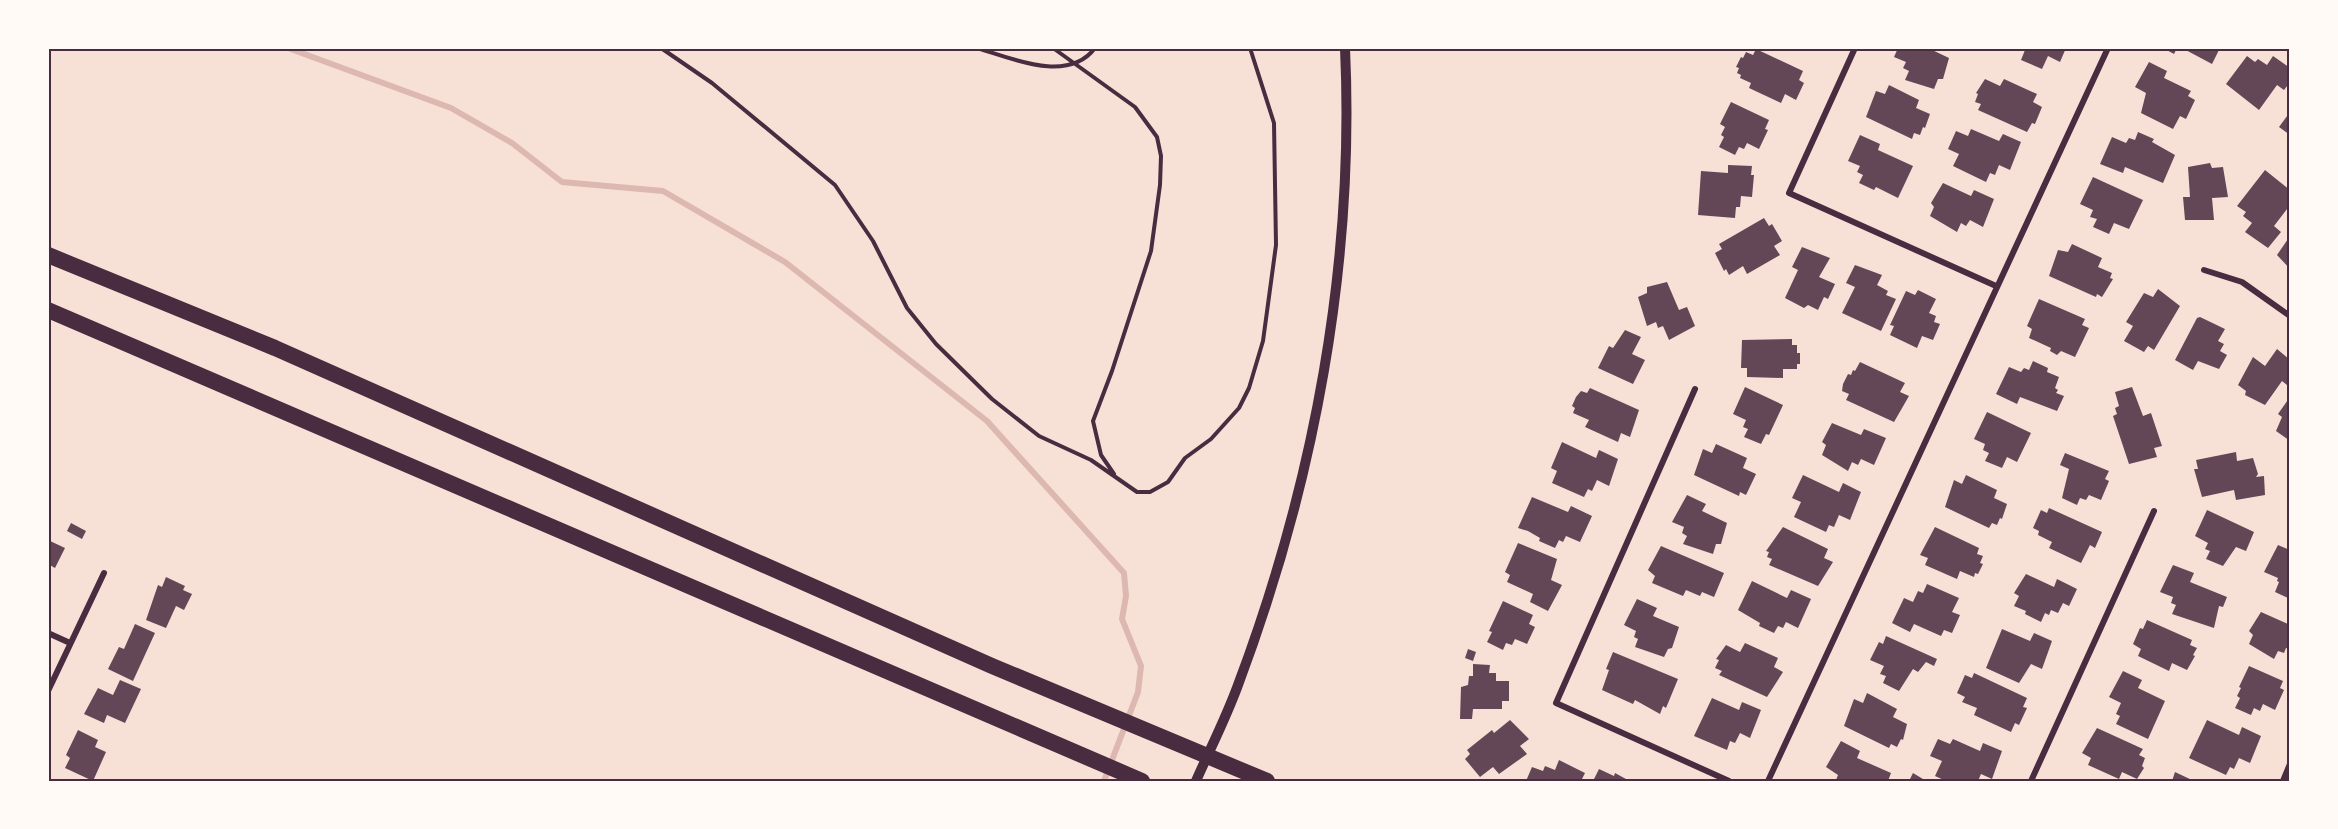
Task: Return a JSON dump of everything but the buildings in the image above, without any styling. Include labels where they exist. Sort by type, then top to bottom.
[{"type":"highway","points":[[48,255],[275,348],[992,666],[1267,781]]},
{"type":"highway","points":[[48,310],[1142,781]]},
{"type":"street","points":[[1196,781],[1238,687],[1269,596],[1316,411],[1332,323],[1344,216],[1348,109],[1345,48]]},
{"type":"street","points":[[1855,48],[1789,193],[1996,286]]},
{"type":"street","points":[[1768,781],[1996,286],[2109,48]]},
{"type":"street","points":[[2204,270],[2242,282],[2290,316]]},
{"type":"street","points":[[1695,389],[1556,703],[1729,781]]},
{"type":"street","points":[[2031,781],[2154,511]]},
{"type":"street","points":[[48,691],[104,573]]},
{"type":"street","points":[[48,633],[70,643]]},
{"type":"street","points":[[2283,781],[2290,764]]},
{"type":"path","points":[[662,48],[712,83],[835,185],[873,241],[907,308],[936,344],[992,399],[1039,436],[1069,448],[1137,492],[1150,492],[1168,482],[1185,458],[1211,439],[1239,408],[1249,388],[1263,341],[1276,245],[1274,123],[1250,48]]},
{"type":"path","points":[[978,48],[1042,67],[1072,63],[1095,48]]},
{"type":"path","points":[[1053,48],[1134,106],[1157,137],[1161,156],[1160,185],[1151,251],[1093,421],[1101,455],[1116,478]]},
{"type":"waterway","points":[[288,48],[451,108],[512,143],[562,182],[663,191],[785,262],[987,421],[1124,573],[1126,596],[1122,619],[1141,666],[1138,692],[1104,781]]}]
